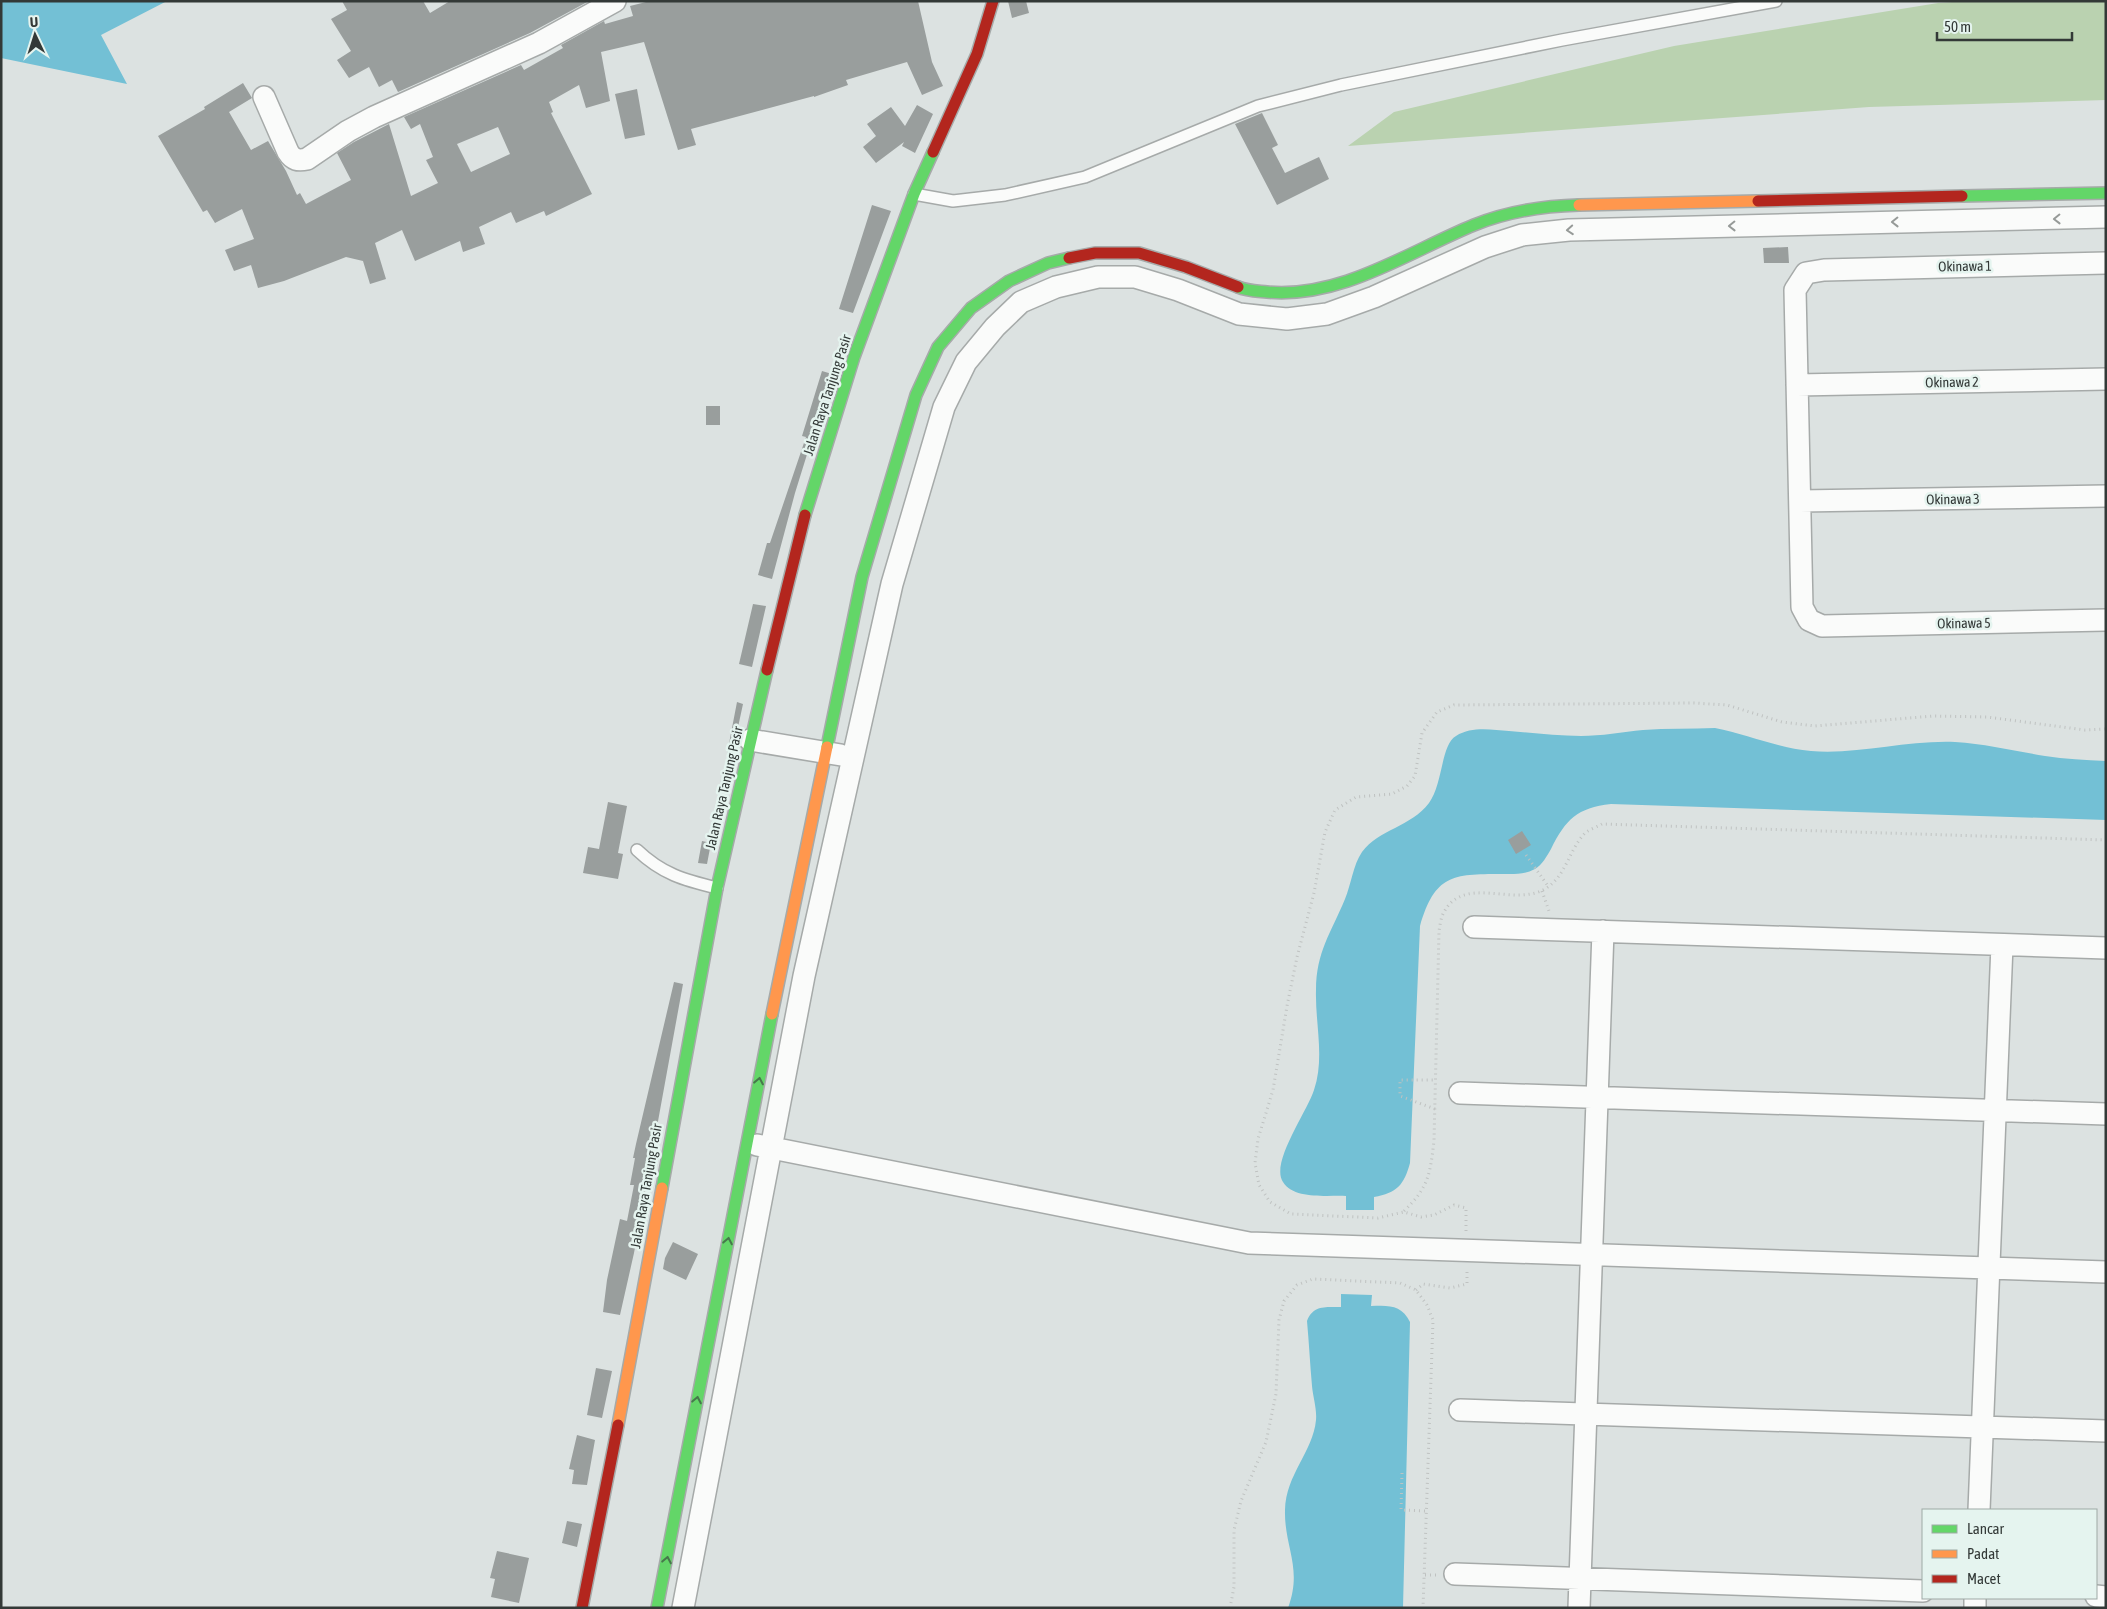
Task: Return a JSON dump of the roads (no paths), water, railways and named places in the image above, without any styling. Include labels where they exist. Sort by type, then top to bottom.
[{"type":"street","points":[[264,97],[288,152],[292,157],[301,160],[307,159],[333,140],[374,117],[539,43],[615,1]]},
{"type":"street","name":"Jalan Raya Tanjung Pasir","points":[[582,1608],[628,1372],[717,888],[791,567],[810,497],[854,357],[914,194],[978,54],[993,1]]},
{"type":"street","points":[[658,1608],[780,971],[862,577],[916,395],[938,347],[971,308],[1009,281],[1048,263],[1095,253],[1139,253],[1186,267],[1245,290],[1286,294],[1321,290],[1365,274],[1476,224],[1516,212],[1568,205],[2106,193]]},
{"type":"street","points":[[682,1608],[804,976],[892,584],[944,407],[966,362],[995,326],[1021,302],[1056,287],[1098,277],[1135,278],[1178,290],[1238,314],[1287,319],[1327,314],[1374,297],[1485,247],[1531,234],[1570,230],[2106,217]]},
{"type":"street","name":"Okinawa 1","points":[[1797,385],[1795,290],[1806,273],[1824,270],[2106,264]]},
{"type":"street","name":"Okinawa 2","points":[[1797,385],[2106,379]]},
{"type":"street","points":[[1797,385],[1800,502]]},
{"type":"street","name":"Okinawa 3","points":[[1800,502],[2106,496]]},
{"type":"street","name":"Okinawa 5","points":[[1800,502],[1802,608],[1809,620],[1822,626],[2106,620]]},
{"type":"street","points":[[750,740],[853,757]]},
{"type":"street","points":[[1474,927],[2106,948]]},
{"type":"street","points":[[1579,1608],[1603,931]]},
{"type":"street","points":[[1979,1509],[2002,945]]},
{"type":"street","points":[[1460,1093],[2106,1114]]},
{"type":"street","points":[[747,1143],[1250,1243],[2106,1272]]},
{"type":"street","points":[[1460,1410],[2106,1431]]},
{"type":"street","points":[[1455,1574],[1922,1591]]},
{"type":"lane","points":[[914,194],[953,201],[1005,194],[1086,178],[1268,104],[1341,85],[1542,44],[1776,1]]},
{"type":"lane","points":[[637,850],[657,867],[671,874],[717,888]]},
{"type":"water","points":[[1,1],[167,1],[101,35],[127,84],[1,58]]},
{"type":"water","points":[[1715,728],[1786,747],[1811,751],[1846,751],[1919,743],[1955,742],[2053,757],[2106,761],[2106,820],[1611,804],[1589,808],[1568,823],[1544,860],[1535,869],[1518,874],[1484,874],[1458,877],[1439,887],[1432,896],[1420,926],[1410,1163],[1402,1182],[1394,1190],[1374,1197],[1374,1210],[1346,1210],[1346,1196],[1303,1194],[1288,1188],[1283,1182],[1280,1173],[1281,1163],[1285,1150],[1314,1090],[1319,1065],[1316,1003],[1317,977],[1321,953],[1345,899],[1356,863],[1362,852],[1377,838],[1413,818],[1429,803],[1434,795],[1447,747],[1451,740],[1462,733],[1482,729],[1581,736],[1652,729]]},
{"type":"water","points":[[1341,1294],[1372,1295],[1371,1306],[1399,1309],[1407,1316],[1410,1322],[1403,1608],[1288,1608],[1294,1581],[1292,1558],[1285,1523],[1286,1497],[1294,1474],[1314,1432],[1316,1420],[1307,1321],[1313,1312],[1320,1308],[1341,1307]]}]
